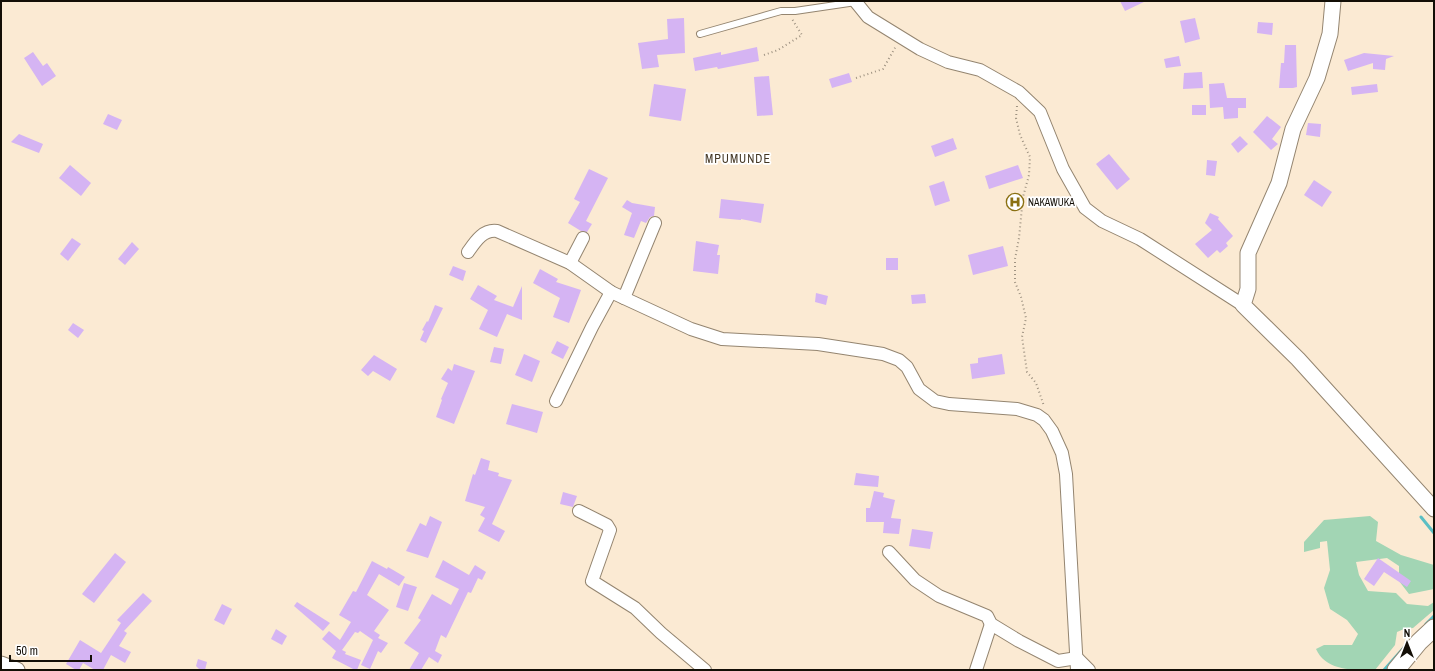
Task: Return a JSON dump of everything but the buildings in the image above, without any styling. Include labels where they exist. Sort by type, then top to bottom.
[{"type":"main road","points":[[1396,670],[1419,642],[1434,628]]},
{"type":"street","points":[[1244,305],[1248,289],[1248,252],[1279,183],[1293,128],[1317,78],[1330,34],[1333,1]]},
{"type":"street","points":[[855,2],[868,17],[920,49],[948,62],[980,70],[1019,92],[1040,112],[1063,169],[1085,208],[1102,221],[1140,239],[1244,305],[1298,359],[1434,509]]},
{"type":"street","points":[[624,298],[655,223]]},
{"type":"street","points":[[468,252],[479,238],[492,231],[570,263],[611,292],[691,329],[722,339],[818,344],[883,354],[899,360],[907,368],[919,389],[934,401],[956,405],[1017,409],[1029,412],[1044,420],[1052,431],[1062,454],[1066,474],[1077,664]]},
{"type":"street","points":[[570,263],[583,238]]},
{"type":"street","points":[[556,400],[611,292]]},
{"type":"street","points":[[579,511],[607,525],[610,530],[592,581],[635,608],[661,633],[705,670]]},
{"type":"street","points":[[889,552],[915,580],[939,596],[987,616],[991,624],[1058,661],[1077,664],[1089,670]]},
{"type":"street","points":[[976,670],[991,624]]},
{"type":"street","points":[[1,664],[17,670]]},
{"type":"lane","points":[[700,34],[781,10],[795,11],[855,2]]},
{"type":"path","points":[[764,55],[778,50],[802,35],[797,25],[786,11]]},
{"type":"path","points":[[856,78],[883,69],[902,37]]},
{"type":"path","points":[[1019,92],[1016,118],[1020,135],[1030,157],[1029,175],[1023,197],[1019,238],[1015,259],[1015,282],[1021,297],[1026,318],[1022,337],[1027,372],[1036,383],[1046,412],[1044,420]]},
{"type":"green space","points":[[1370,516],[1378,522],[1376,541],[1401,555],[1434,565],[1434,589],[1409,594],[1399,581],[1399,566],[1387,558],[1356,562],[1359,575],[1368,591],[1396,593],[1407,604],[1428,606],[1434,602],[1434,610],[1413,628],[1404,629],[1397,632],[1395,645],[1375,670],[1341,668],[1326,662],[1316,649],[1324,645],[1352,645],[1358,634],[1347,620],[1330,609],[1324,588],[1330,570],[1327,541],[1320,542],[1320,548],[1304,552],[1304,542],[1324,520]]},
{"type":"waterway","points":[[1421,517],[1434,533]]},
{"type":"waterway","points":[[1426,624],[1434,616]]},
{"type":"waterway","points":[[1384,670],[1408,643]]},
{"type":"place","name":"NAKAWUKA","points":[[1015,202]]},
{"type":"district","name":"MPUMUNDE","points":[[738,159]]}]
